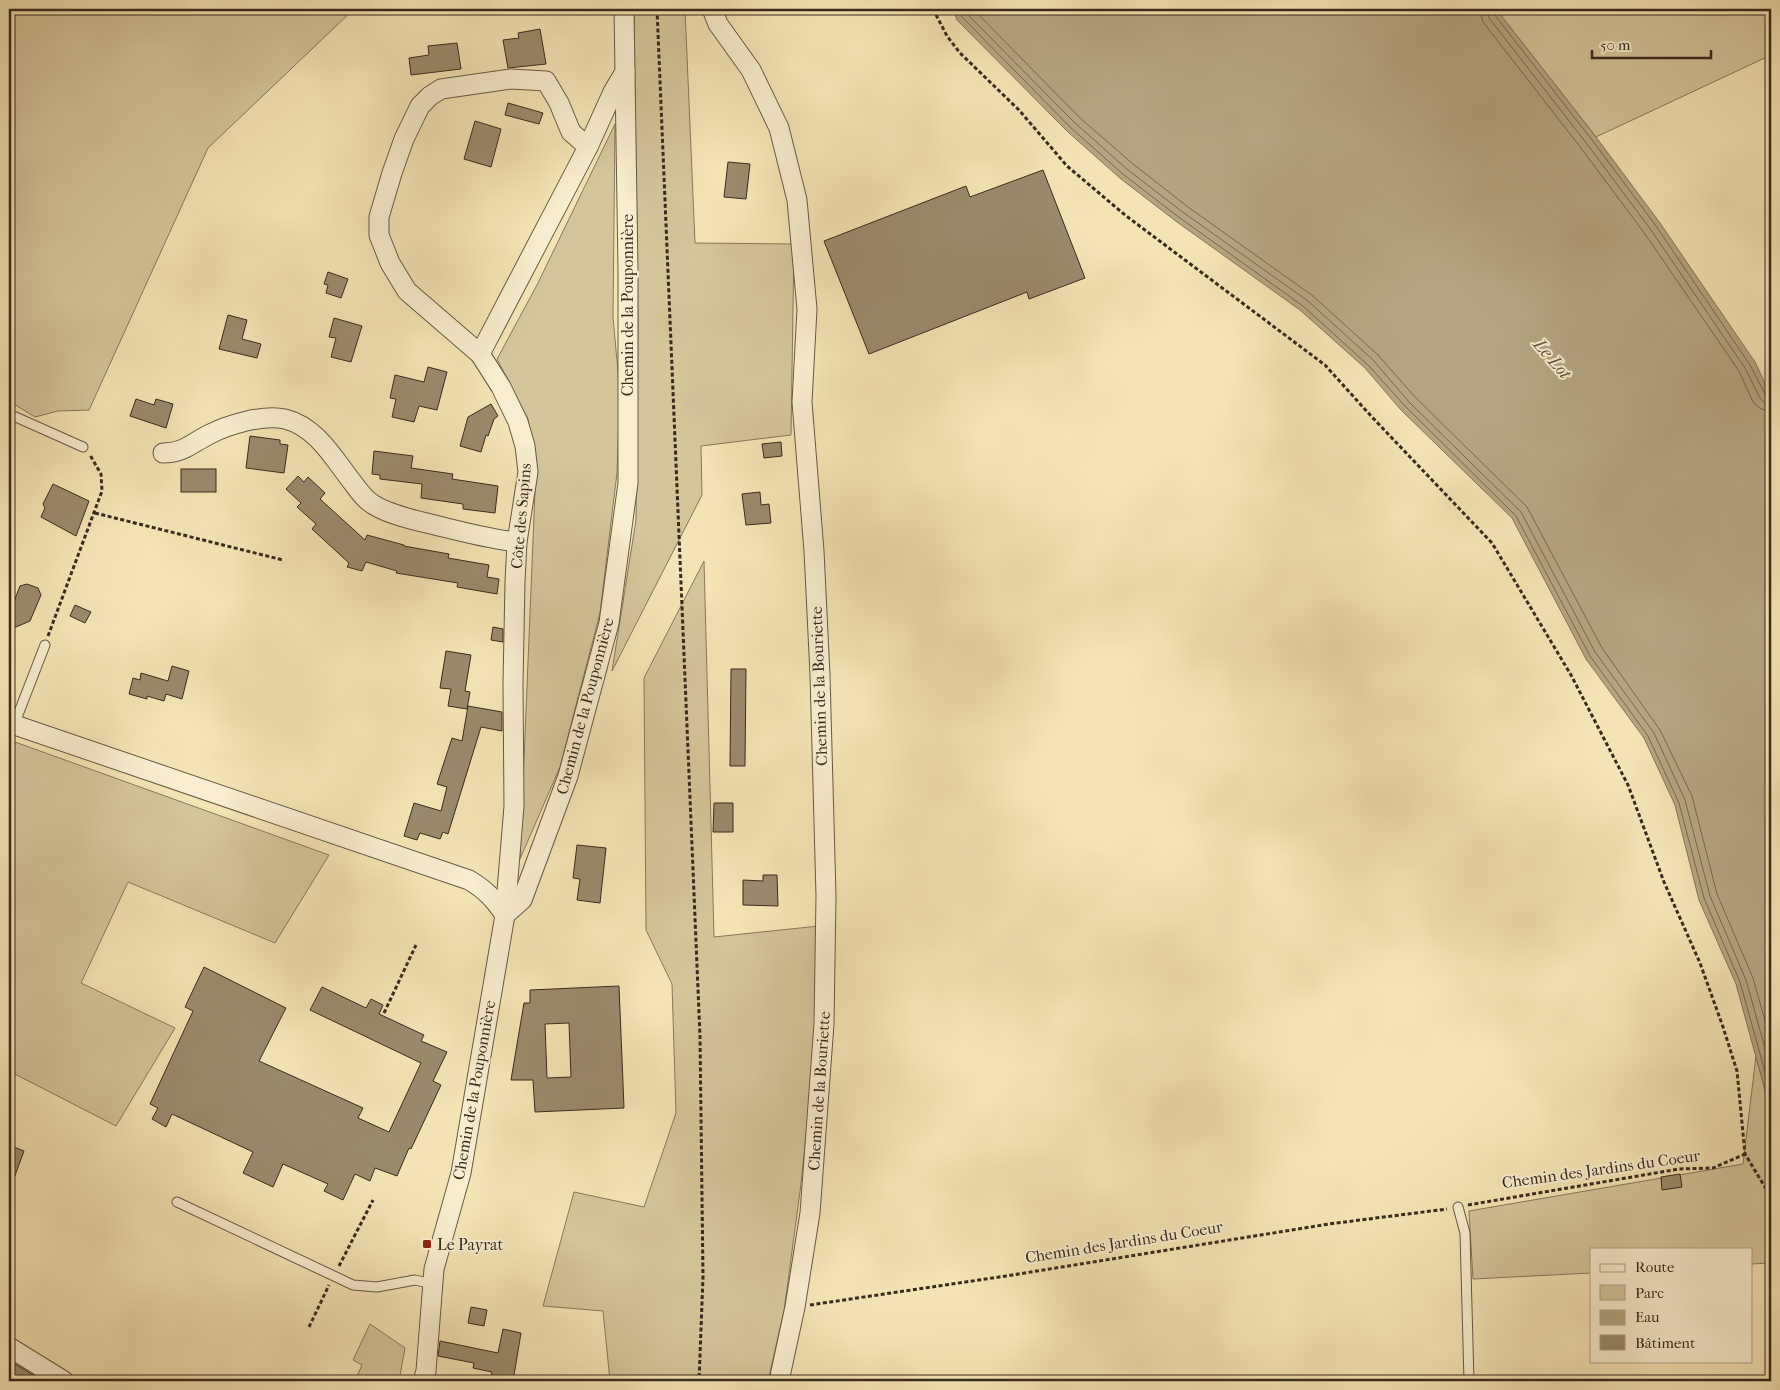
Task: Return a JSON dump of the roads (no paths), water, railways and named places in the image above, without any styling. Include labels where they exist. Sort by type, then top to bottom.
[{"type":"street","name":"Chemin de la Pouponnière","points":[[423,1381],[426,1371],[434,1268],[461,1173],[505,915],[522,900],[568,776],[609,623],[628,483],[624,9]]},
{"type":"street","name":"Chemin de la Bouriette","points":[[712,9],[718,24],[751,70],[779,128],[797,200],[808,309],[802,402],[813,543],[820,675],[826,896],[824,1024],[810,1213],[795,1307],[779,1381]]},
{"type":"street","points":[[480,354],[625,72]]},
{"type":"street","name":"Côte des Sapins","points":[[505,915],[514,806],[513,684],[517,542],[528,472],[525,446],[518,422],[480,354],[407,291],[390,263],[380,235],[379,217],[404,139],[420,106],[441,89],[511,79],[546,80],[559,103],[571,132],[588,147]]},
{"type":"street","points":[[163,453],[174,453],[183,450],[220,429],[262,418],[284,419],[302,425],[316,437],[360,493],[374,505],[406,518],[492,539],[517,542]]},
{"type":"street","points":[[12,724],[468,880],[484,889],[505,915]]},
{"type":"street","points":[[9,1347],[64,1381]]},
{"type":"lane","points":[[9,414],[83,447]]},
{"type":"lane","points":[[12,724],[45,645]]},
{"type":"lane","points":[[177,1202],[353,1285],[377,1287],[415,1280],[433,1284]]},
{"type":"lane","points":[[1458,1207],[1465,1233],[1469,1381]]},
{"type":"water","name":"Le Lot","points":[[953,9],[1496,9],[1596,137],[1660,223],[1755,362],[1771,396],[1771,1112],[1736,984],[1699,900],[1675,805],[1644,738],[1586,659],[1512,518],[1401,410],[1365,368],[1300,310],[1177,222],[1121,179],[1068,132],[957,20]]},
{"type":"place","name":"Le Payrat","points":[[427,1244]]}]
